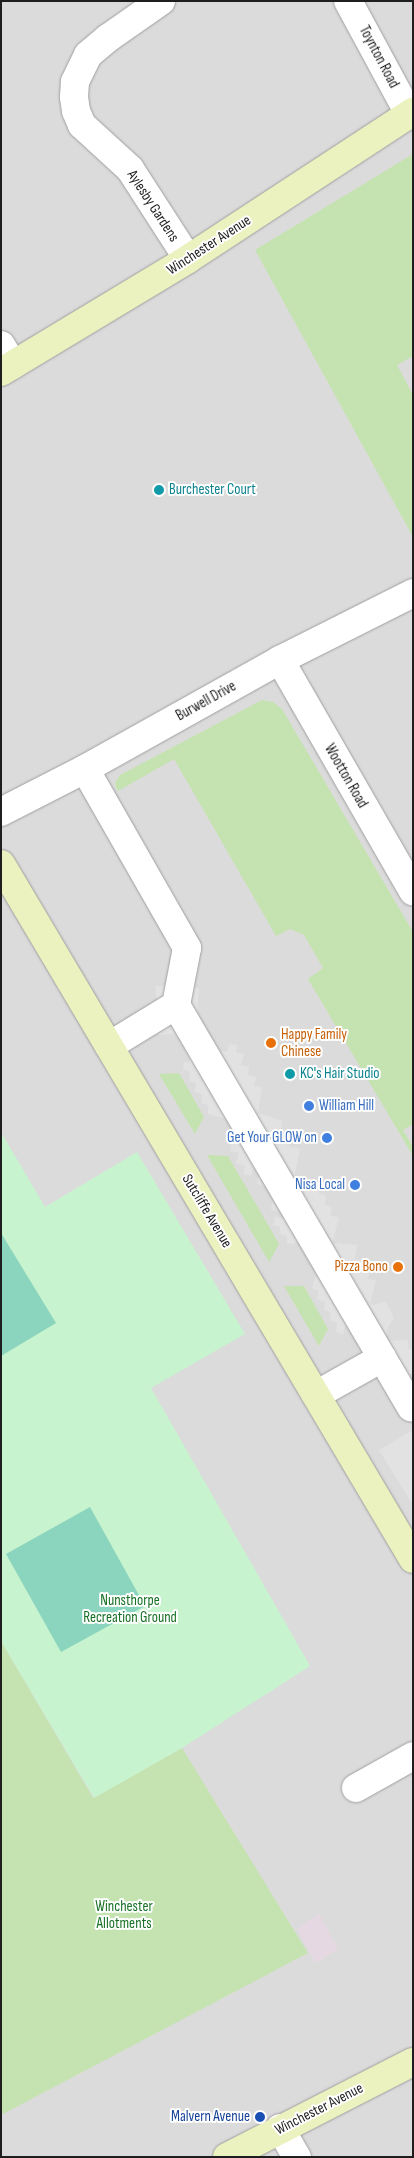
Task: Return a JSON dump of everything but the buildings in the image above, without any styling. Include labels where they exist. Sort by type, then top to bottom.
[{"type":"street","name":"Aylesby Gardens","points":[[162,1],[108,38],[88,55],[75,82],[74,97],[76,111],[82,125],[130,169],[188,260]]},
{"type":"street","name":"Toynton Road","points":[[348,1],[411,113]]},
{"type":"street","name":"Winchester Avenue","points":[[5,361],[188,260],[411,113]]},
{"type":"street","name":"Burwell Drive","points":[[1,812],[85,769],[280,660],[413,593]]},
{"type":"street","name":"Wootton Road","points":[[280,660],[413,892]]},
{"type":"street","points":[[85,769],[187,948],[176,1005],[411,1407]]},
{"type":"street","name":"Sutcliffe Avenue","points":[[1,864],[413,1559]]},
{"type":"street","points":[[109,1046],[176,1005]]},
{"type":"street","points":[[316,1396],[382,1358]]},
{"type":"street","points":[[356,1788],[413,1756]]},
{"type":"street","name":"Winchester Avenue","points":[[227,2157],[280,2128],[413,2062]]},
{"type":"street","points":[[280,2128],[297,2157]]},
{"type":"shaded area","points":[[1,1],[413,1],[413,2157],[1,2157]]},
{"type":"shaded area","points":[[155,986],[199,988],[196,1025],[221,1051],[227,1052],[229,1044],[237,1045],[236,1052],[244,1054],[241,1065],[249,1067],[248,1075],[256,1077],[254,1086],[262,1087],[258,1113],[283,1121],[280,1132],[291,1134],[289,1146],[300,1149],[294,1178],[320,1183],[319,1194],[326,1195],[325,1204],[332,1208],[330,1215],[339,1218],[332,1243],[357,1245],[355,1259],[364,1260],[362,1269],[370,1271],[368,1279],[376,1280],[370,1304],[374,1305],[385,1301],[394,1318],[388,1327],[385,1341],[408,1340],[409,1349],[413,1350],[413,1374],[404,1374],[413,1420],[411,1421],[393,1391],[380,1382],[363,1352],[362,1341],[355,1331],[345,1326],[343,1335],[336,1332],[337,1323],[330,1320],[331,1313],[324,1310],[325,1302],[317,1299],[319,1291],[312,1288],[318,1268],[300,1243],[287,1244],[287,1236],[280,1234],[280,1227],[273,1225],[275,1217],[290,1219],[287,1212],[271,1210],[275,1190],[257,1184],[260,1167],[255,1160],[251,1176],[243,1174],[245,1166],[236,1163],[239,1153],[230,1151],[234,1125],[231,1120],[208,1114],[208,1105],[201,1103],[202,1094],[195,1092],[196,1083],[189,1081],[190,1072],[183,1069],[184,1062],[189,1063],[191,1055],[183,1039],[173,1034],[159,1035],[148,1017],[157,1002]]},
{"type":"shaded area","points":[[413,1430],[413,1505],[379,1450]]},
{"type":"shaded area","points":[[319,1914],[338,1949],[316,1963],[297,1929]]},
{"type":"green space","points":[[413,154],[413,356],[397,365],[413,395],[413,537],[255,250]]},
{"type":"green space","points":[[262,700],[273,702],[282,709],[413,932],[413,1124],[403,1130],[413,1147],[413,1156],[308,979],[323,968],[304,935],[290,929],[276,936],[174,759],[118,791],[116,787],[115,783],[120,775]]},
{"type":"green space","points":[[179,1073],[204,1117],[195,1134],[159,1074]]},
{"type":"green space","name":"Nunsthorpe Recreation Ground","points":[[1,1132],[45,1207],[137,1152],[245,1334],[151,1388],[310,1666],[182,1748],[94,1798],[1,1641]]},
{"type":"green space","points":[[207,1155],[228,1156],[279,1244],[269,1262]]},
{"type":"green space","points":[[1,1233],[56,1323],[1,1356]]},
{"type":"green space","points":[[284,1286],[304,1286],[328,1329],[319,1346]]},
{"type":"green space","points":[[90,1507],[145,1606],[61,1652],[6,1554]]},
{"type":"green space","name":"Winchester Allotments","points":[[1,1641],[93,1798],[182,1748],[308,1953],[1,2115]]},
{"type":"place","name":"Burchester Court","points":[[159,490]]},
{"type":"place","name":"Happy Family Chinese","points":[[271,1043]]},
{"type":"place","name":"KC's Hair Studio","points":[[290,1074]]},
{"type":"place","name":"William Hill","points":[[309,1106]]},
{"type":"place","name":"Get Your GLOW on","points":[[327,1138]]},
{"type":"place","name":"Nisa Local","points":[[355,1185]]},
{"type":"place","name":"Pizza Bono","points":[[398,1267]]},
{"type":"place","name":"Malvern Avenue","points":[[260,2117]]}]
